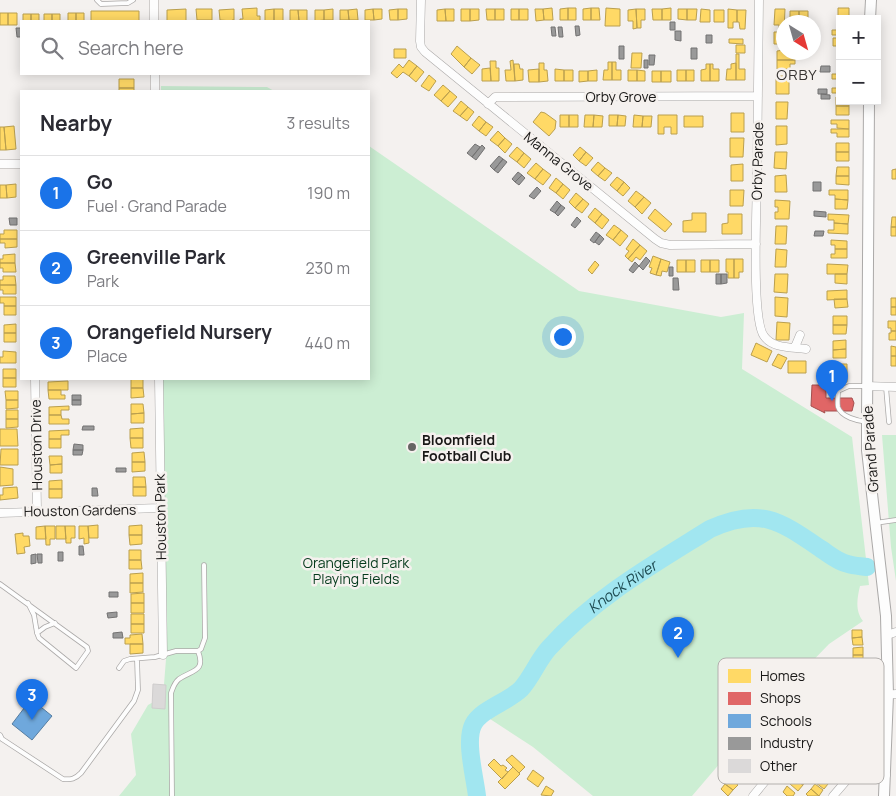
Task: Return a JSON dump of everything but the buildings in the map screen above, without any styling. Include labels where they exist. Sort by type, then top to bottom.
[{"type":"street","points":[[154,0],[154,20]]},
{"type":"street","name":"Manna Grove","points":[[421,0],[421,47],[425,52],[661,243],[670,245],[756,244]]},
{"type":"street","name":"Orby Parade","points":[[759,0],[756,244],[759,321],[762,334],[768,341],[781,346],[795,347]]},
{"type":"street","points":[[870,0],[870,15]]},
{"type":"street","points":[[155,75],[155,90]]},
{"type":"street","name":"Orby Grove","points":[[488,104],[495,97],[758,96]]},
{"type":"street","name":"Grand Parade","points":[[869,105],[867,450],[875,523],[892,634],[892,695],[884,796]]},
{"type":"street","points":[[0,164],[20,164]]},
{"type":"street","points":[[800,335],[795,347],[806,349]]},
{"type":"street","name":"Houston Drive","points":[[35,380],[37,511]]},
{"type":"street","name":"Houston Park","points":[[159,380],[163,655]]},
{"type":"street","points":[[866,386],[896,387]]},
{"type":"street","name":"Houston Gardens","points":[[0,513],[160,508]]},
{"type":"street","points":[[753,796],[763,784]]},
{"type":"street","points":[[833,796],[843,784]]},
{"type":"lane","points":[[97,0],[100,4],[128,3],[133,0]]},
{"type":"lane","points":[[866,386],[849,386],[838,391],[838,408],[855,419],[866,422]]},
{"type":"lane","points":[[886,387],[889,422]]},
{"type":"lane","points":[[875,523],[896,520]]},
{"type":"lane","points":[[119,668],[124,661],[156,658],[176,651],[198,651],[204,645],[204,565]]},
{"type":"lane","points":[[0,584],[28,603],[87,647],[88,651],[76,668],[44,643],[37,633],[34,615],[28,603]]},
{"type":"lane","points":[[37,633],[55,623]]},
{"type":"lane","points":[[172,796],[171,693],[179,679],[195,672],[200,666],[201,658],[198,651]]},
{"type":"lane","points":[[0,735],[2,739],[62,779],[76,778],[134,701],[138,690],[137,659]]},
{"type":"green space","points":[[161,86],[267,87],[272,90],[161,90]]},
{"type":"green space","name":"Orangefield Park Playing Fields","points":[[370,147],[579,291],[721,317],[744,313],[742,369],[852,437],[869,585],[860,586],[858,596],[857,605],[863,621],[829,644],[815,658],[718,658],[718,766],[692,796],[593,796],[533,747],[487,717],[477,725],[475,741],[483,796],[119,796],[136,775],[131,734],[148,705],[163,697],[166,659],[162,380],[370,380]]},
{"type":"green space","points":[[882,435],[896,435],[896,581],[891,547]]},
{"type":"waterway","name":"Knock River","points":[[477,796],[470,740],[473,725],[477,719],[488,710],[516,694],[549,648],[585,613],[625,583],[710,529],[743,518],[769,520],[781,524],[841,562],[867,567]]},
{"type":"place","name":"Go","points":[[832,401]]},
{"type":"place","name":"Bloomfield Football Club","points":[[412,447]]},
{"type":"place","name":"Greenville Park","points":[[678,658]]},
{"type":"place","name":"Orangefield Nursery","points":[[32,720]]},
{"type":"district","name":"ORBY","points":[[797,74]]}]
